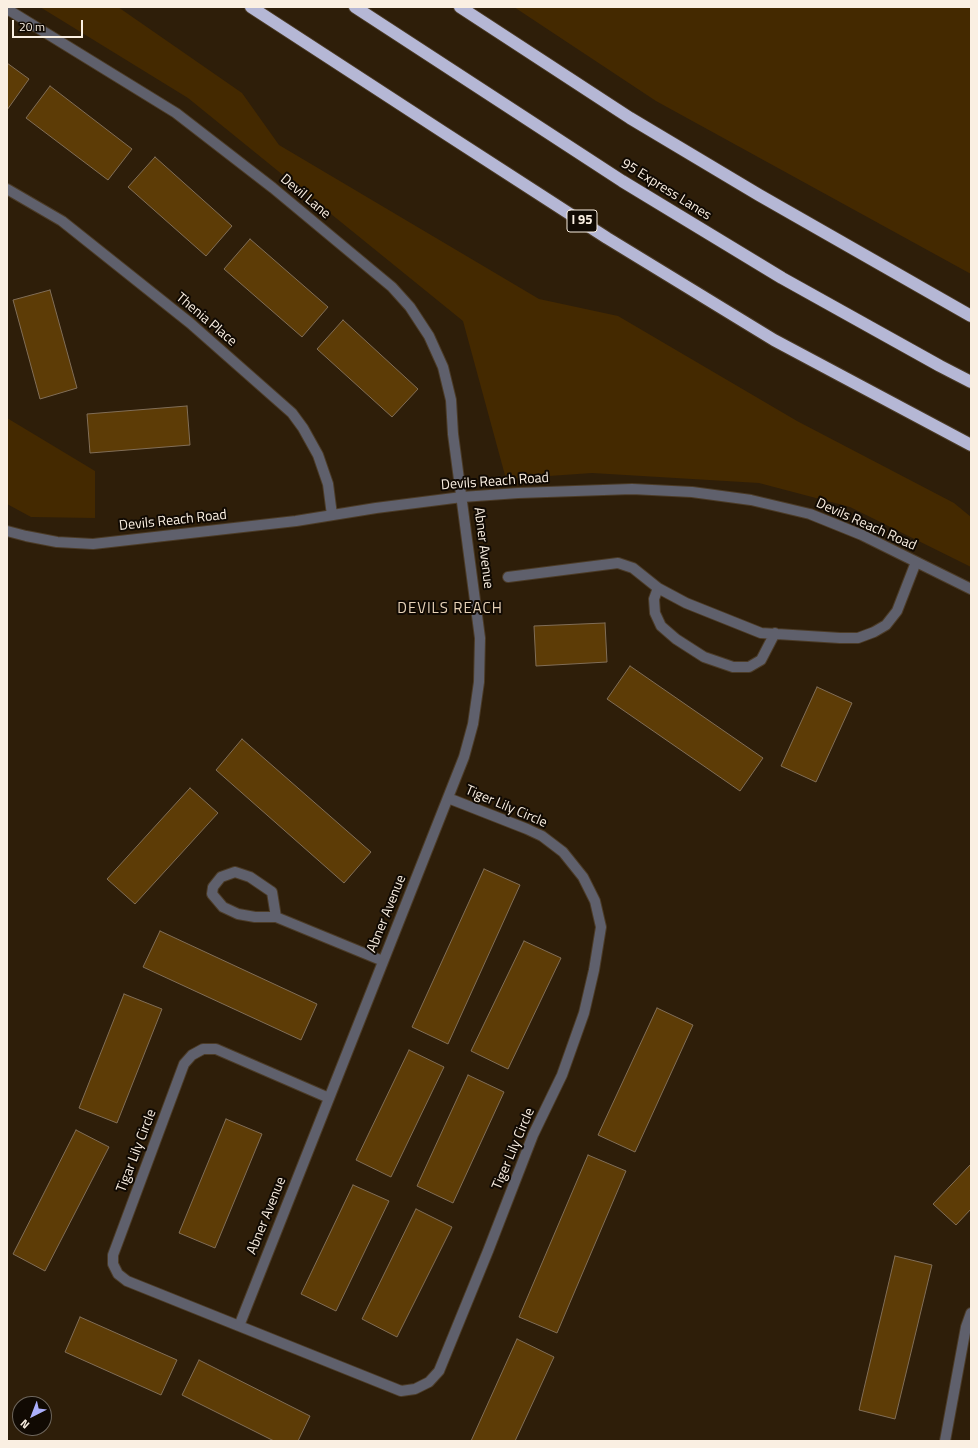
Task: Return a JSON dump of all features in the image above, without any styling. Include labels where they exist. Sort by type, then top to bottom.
[{"type":"highway","name":"I 95","points":[[251,7],[607,238],[774,340],[971,445]]},
{"type":"highway","name":"95 Express Lanes","points":[[355,7],[629,185],[782,278],[971,382]]},
{"type":"highway","points":[[460,7],[630,118],[759,195],[971,316]]},
{"type":"street","name":"Devil Lane","points":[[7,9],[176,113],[273,188],[392,287],[410,307],[429,336],[443,367],[451,400],[453,434],[462,497]]},
{"type":"street","name":"Thenia Place","points":[[7,189],[62,221],[190,323],[292,413],[303,428],[318,455],[328,484],[332,515]]},
{"type":"street","name":"Devils Reach Road","points":[[7,530],[26,536],[57,542],[93,544],[296,521],[462,497],[518,493],[632,489],[692,492],[751,500],[810,514],[862,536],[971,589]]},
{"type":"street","name":"Abner Avenue","points":[[239,1326],[464,758],[472,724],[479,682],[480,638],[462,497]]},
{"type":"street","points":[[508,576],[618,563],[632,568],[658,588],[686,603],[761,633],[858,638],[874,632],[886,625],[897,611],[916,562]]},
{"type":"street","points":[[658,588],[654,599],[655,613],[661,626],[676,639],[704,657],[734,667],[749,666],[761,660],[775,633]]},
{"type":"street","name":"Tiger Lily Circle","points":[[239,1326],[401,1390],[415,1389],[429,1382],[439,1371],[533,1135],[562,1075],[584,1013],[594,970],[601,927],[595,901],[583,877],[563,852],[542,836],[448,798]]},
{"type":"street","points":[[276,917],[272,892],[250,877],[235,872],[221,877],[213,886],[212,894],[223,907],[238,914],[256,917],[276,917],[383,961]]},
{"type":"street","name":"Tigar Lily Circle","points":[[239,1326],[127,1281],[118,1274],[113,1264],[113,1255],[184,1064],[192,1055],[203,1049],[216,1049],[329,1098]]},
{"type":"street","points":[[945,1441],[966,1327],[971,1314]]},
{"type":"shaded area","points":[[40,7],[118,7],[242,93],[279,145],[539,299],[618,316],[797,421],[954,503],[971,517],[971,567],[850,507],[759,483],[592,473],[506,479],[463,321],[188,98]]},
{"type":"shaded area","points":[[514,7],[971,7],[971,274],[656,101]]},
{"type":"shaded area","points":[[7,418],[95,471],[95,518],[31,517],[7,504]]},
{"type":"building","points":[[7,63],[29,79],[7,110]]},
{"type":"building","points":[[50,86],[132,149],[108,180],[26,118]]},
{"type":"building","points":[[155,157],[232,226],[206,256],[128,187]]},
{"type":"building","points":[[250,239],[328,307],[302,337],[224,269]]},
{"type":"building","points":[[50,290],[77,388],[40,399],[13,300]]},
{"type":"building","points":[[343,320],[418,389],[392,417],[317,349]]},
{"type":"building","points":[[187,406],[190,445],[90,453],[87,414]]},
{"type":"building","points":[[605,623],[607,662],[536,666],[534,626]]},
{"type":"building","points":[[630,666],[763,758],[740,791],[607,699]]},
{"type":"building","points":[[817,687],[852,703],[816,782],[781,766]]},
{"type":"building","points":[[242,739],[371,852],[344,883],[216,770]]},
{"type":"building","points":[[190,788],[218,813],[135,904],[107,879]]},
{"type":"building","points":[[484,869],[520,885],[448,1044],[412,1027]]},
{"type":"building","points":[[160,931],[317,1004],[301,1040],[143,967]]},
{"type":"building","points":[[524,941],[561,958],[508,1069],[471,1051]]},
{"type":"building","points":[[124,994],[162,1009],[117,1123],[79,1108]]},
{"type":"building","points":[[657,1008],[693,1025],[635,1152],[598,1135]]},
{"type":"building","points":[[409,1050],[444,1067],[391,1177],[356,1160]]},
{"type":"building","points":[[468,1075],[504,1092],[453,1203],[417,1186]]},
{"type":"building","points":[[226,1119],[262,1134],[215,1248],[179,1233]]},
{"type":"building","points":[[76,1130],[109,1147],[45,1271],[13,1254]]},
{"type":"building","points":[[588,1155],[626,1171],[557,1333],[519,1317]]},
{"type":"building","points":[[971,1164],[971,1209],[956,1225],[933,1204]]},
{"type":"building","points":[[353,1185],[389,1201],[336,1311],[301,1294]]},
{"type":"building","points":[[416,1209],[452,1227],[397,1337],[362,1319]]},
{"type":"building","points":[[895,1256],[932,1265],[895,1419],[859,1410]]},
{"type":"building","points":[[80,1317],[177,1360],[161,1395],[65,1352]]},
{"type":"building","points":[[517,1339],[554,1357],[515,1441],[471,1441]]},
{"type":"building","points":[[199,1360],[310,1416],[298,1441],[274,1441],[182,1395]]},
{"type":"district","name":"DEVILS REACH","points":[[450,609]]}]
